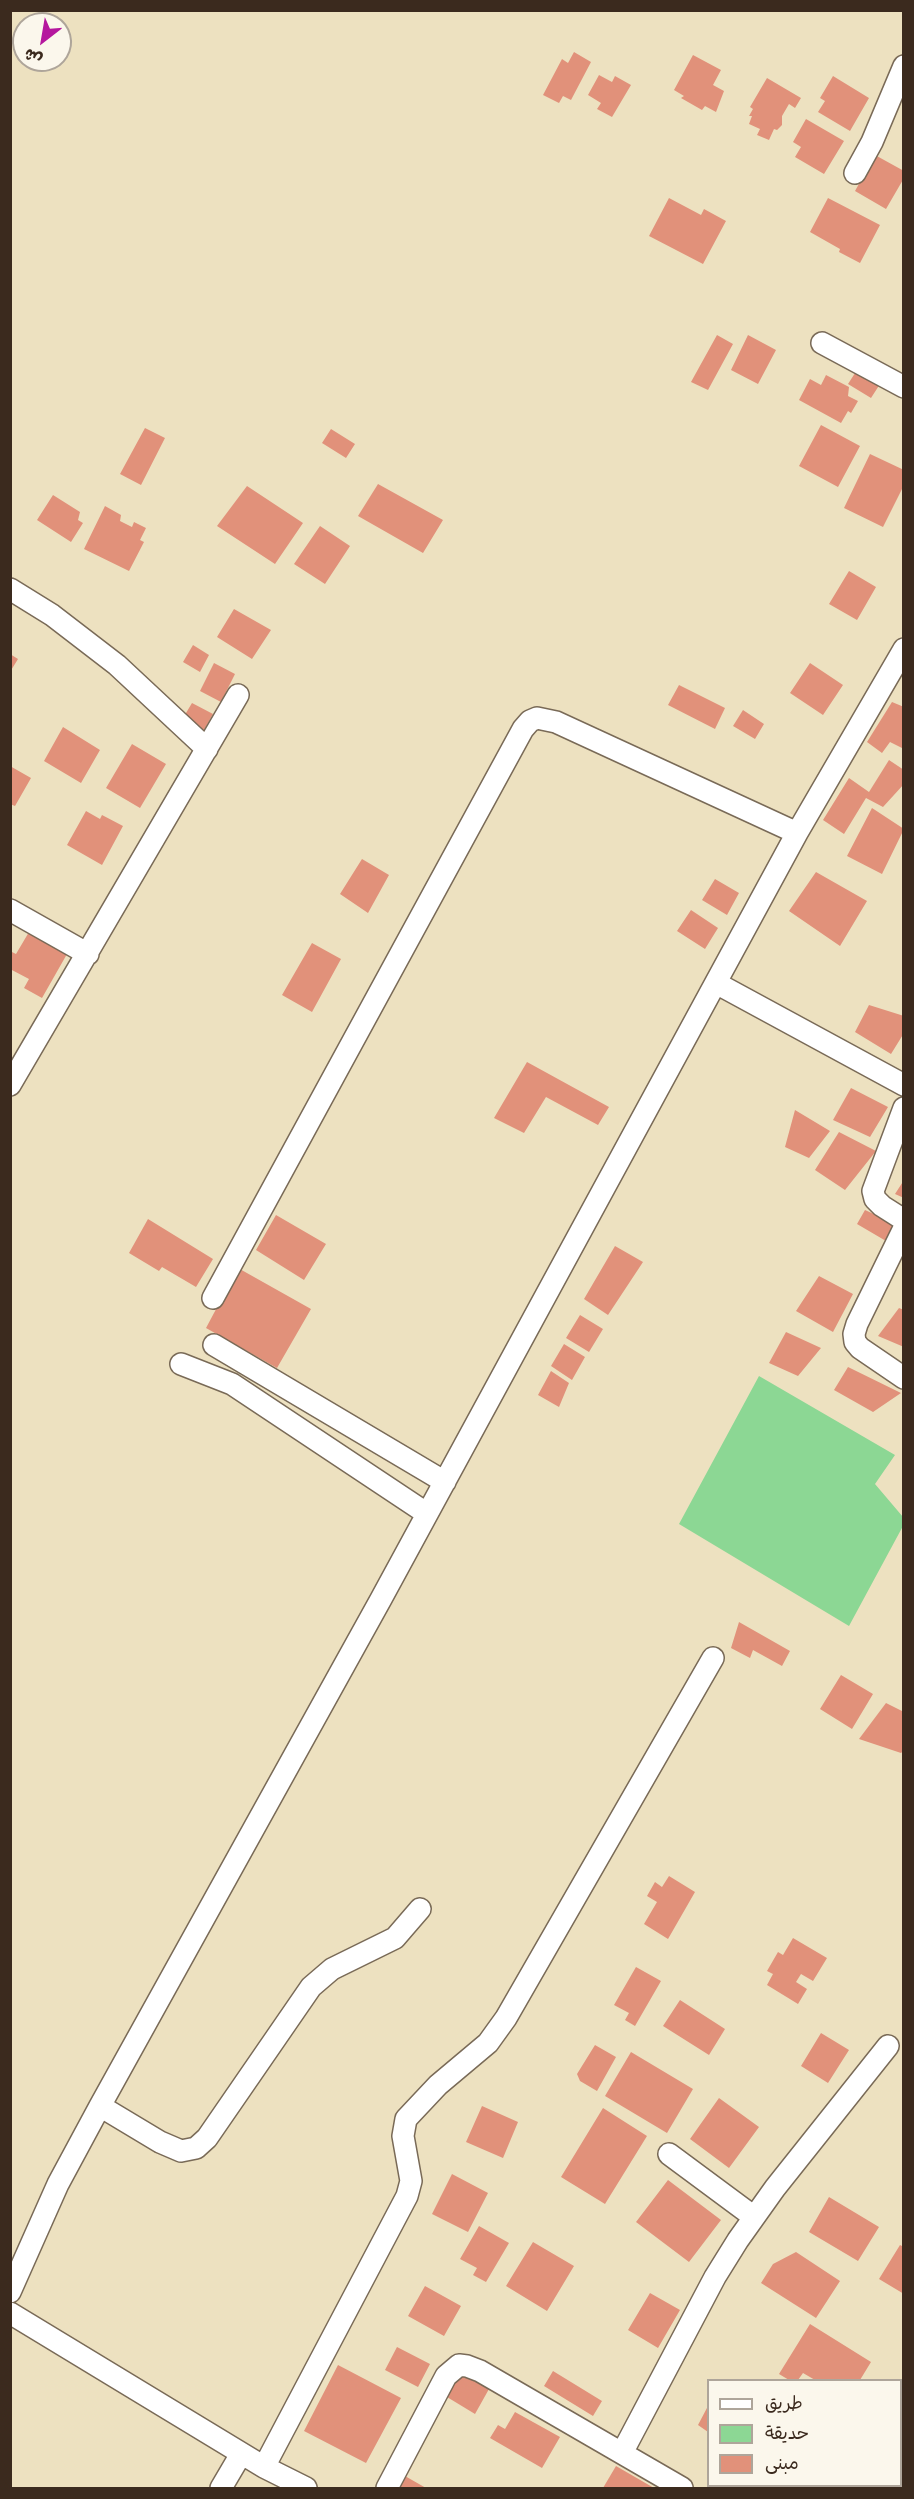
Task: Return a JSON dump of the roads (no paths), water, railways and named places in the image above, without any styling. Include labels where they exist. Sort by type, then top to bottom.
[{"type":"street","points":[[855,173],[872,142],[903,66]]},
{"type":"street","points":[[822,343],[903,387]]},
{"type":"street","points":[[10,589],[52,615],[117,665],[207,749]]},
{"type":"street","points":[[10,2292],[58,2184],[100,2106],[445,1482],[797,833],[903,649]]},
{"type":"street","points":[[12,1080],[238,695]]},
{"type":"street","points":[[213,1298],[524,729],[530,722],[537,718],[556,722],[797,833]]},
{"type":"street","points":[[10,910],[88,954]]},
{"type":"street","points":[[716,983],[903,1085]]},
{"type":"street","points":[[903,1108],[873,1191],[875,1199],[882,1206],[903,1220]]},
{"type":"street","points":[[903,1228],[854,1334],[855,1342],[860,1348],[903,1378]]},
{"type":"street","points":[[214,1345],[445,1482]]},
{"type":"street","points":[[181,1364],[232,1384],[426,1513]]},
{"type":"street","points":[[264,2467],[407,2196],[411,2181],[403,2136],[406,2119],[438,2085],[488,2043],[506,2018],[713,1658]]},
{"type":"street","points":[[100,2106],[160,2142],[181,2151],[196,2148],[207,2138],[311,1987],[332,1969],[395,1938],[420,1909]]},
{"type":"street","points":[[622,2453],[715,2277],[754,2217],[888,2046]]},
{"type":"street","points":[[669,2154],[754,2217]]},
{"type":"street","points":[[10,2313],[264,2467],[283,2483],[306,2488]]},
{"type":"street","points":[[387,2488],[446,2376],[459,2365],[480,2372],[682,2488]]},
{"type":"street","points":[[221,2488],[241,2454]]}]
